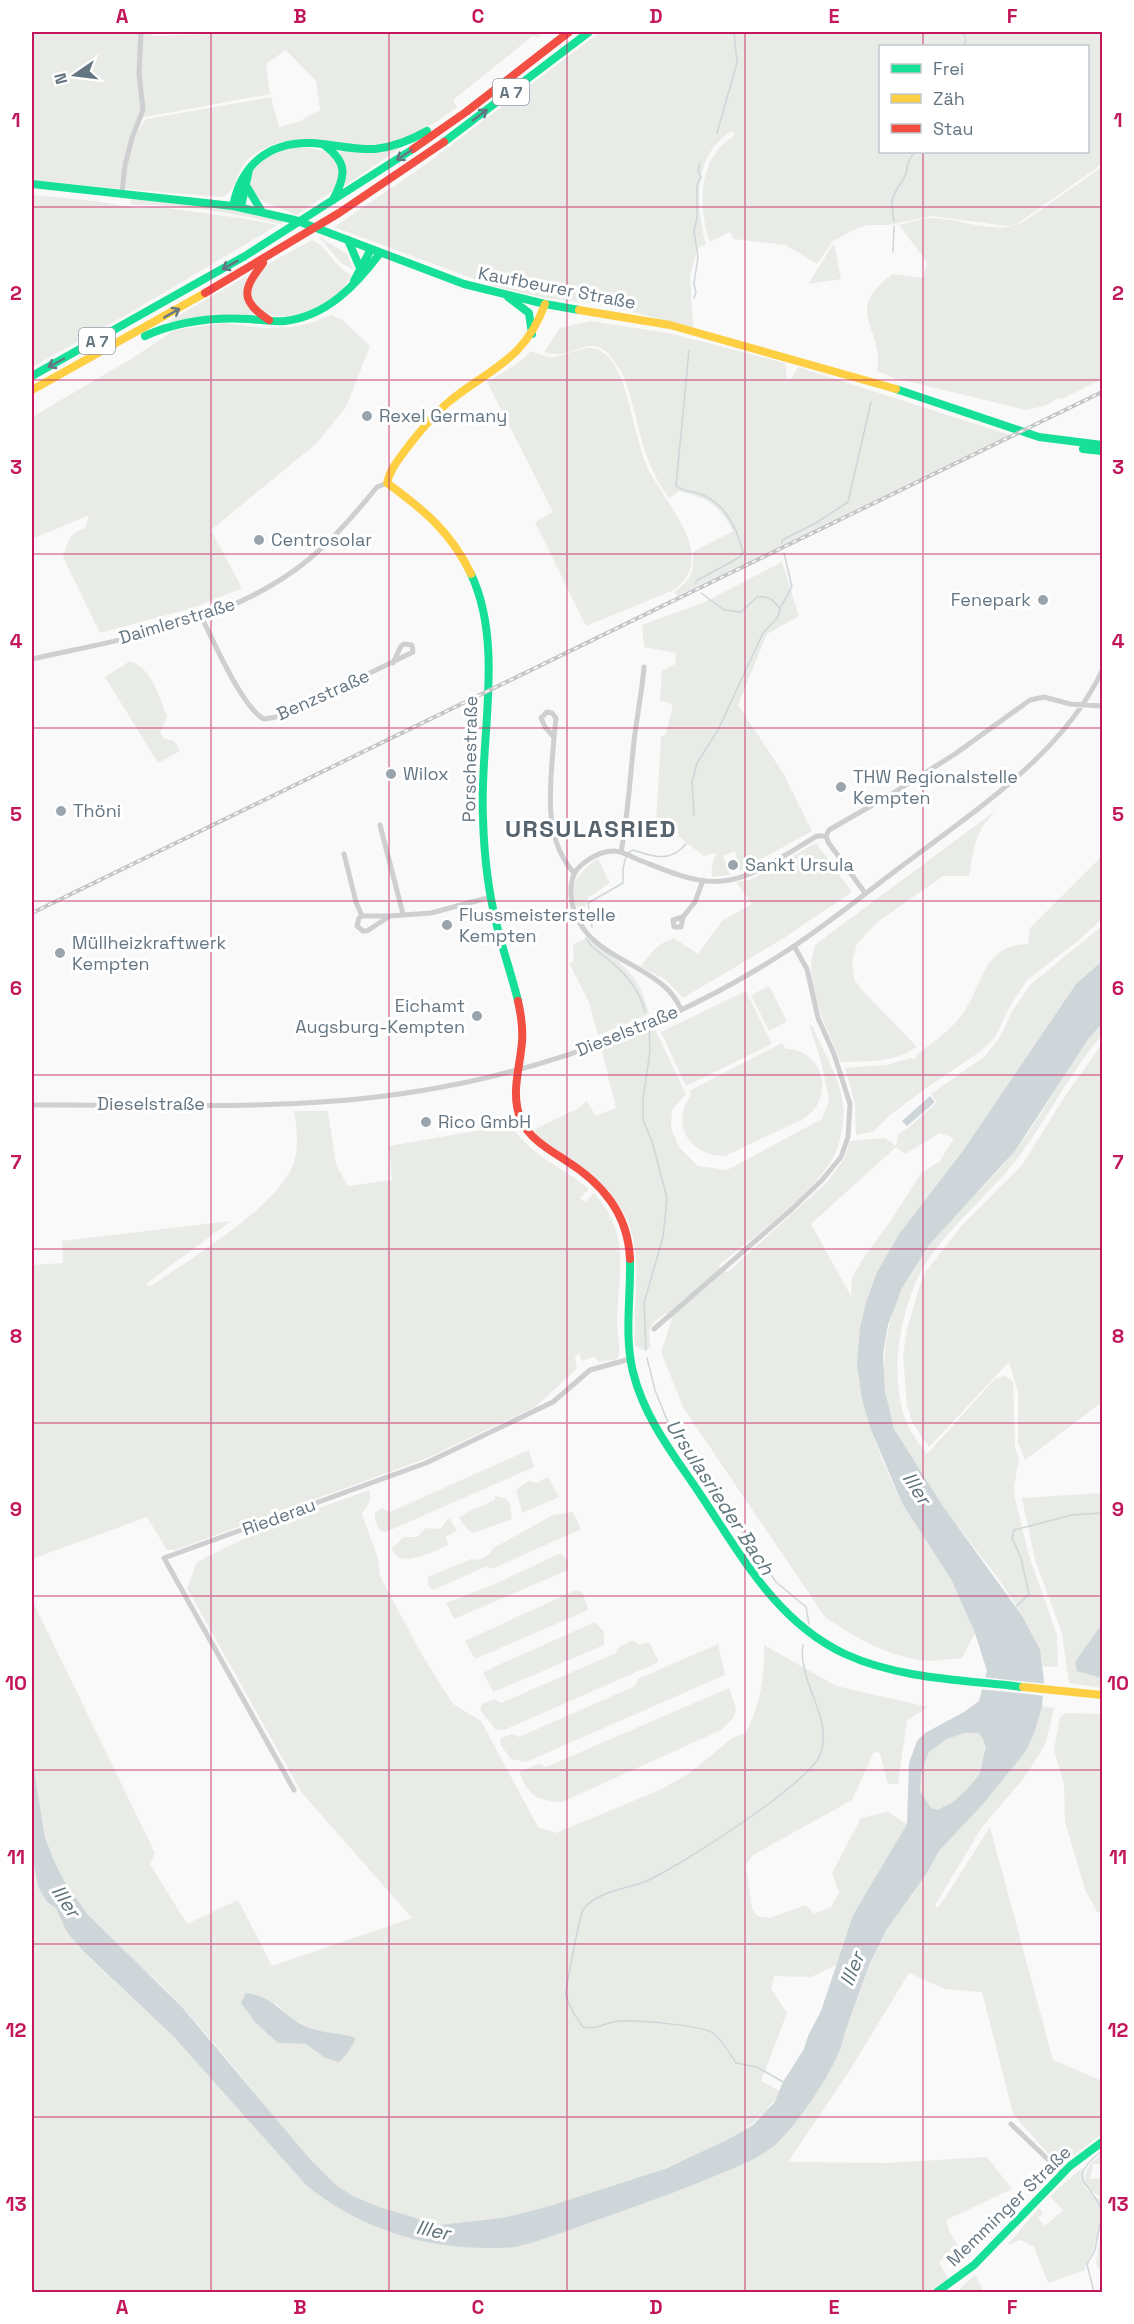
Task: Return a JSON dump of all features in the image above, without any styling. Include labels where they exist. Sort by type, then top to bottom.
[{"type":"main road","name":"A 7","points":[[32,376],[126,326],[280,236],[330,204],[452,122],[569,32]]},
{"type":"main road","name":"A 7","points":[[32,390],[121,342],[340,212],[452,136],[589,32]]},
{"type":"main road","points":[[237,207],[240,180],[249,167],[265,155],[286,146],[308,142],[355,148],[386,147],[415,138],[434,127],[452,122]]},
{"type":"main road","points":[[321,144],[338,156],[344,170],[342,185],[330,204]]},
{"type":"main road","points":[[237,207],[247,187],[249,167]]},
{"type":"main road","name":"Kaufbeurer Straße","points":[[32,184],[122,193],[262,212],[304,224],[464,284],[545,304],[670,325],[789,355],[1039,436],[1059,445],[1102,451]]},
{"type":"main road","points":[[247,187],[262,212]]},
{"type":"main road","points":[[348,240],[360,268]]},
{"type":"main road","points":[[353,284],[371,249]]},
{"type":"main road","points":[[121,342],[141,338],[170,326],[205,318],[269,321],[296,319],[316,312],[336,300],[366,274],[381,253]]},
{"type":"main road","points":[[266,258],[250,278],[247,292],[252,306],[269,321]]},
{"type":"main road","points":[[504,294],[529,314],[532,335]]},
{"type":"main road","points":[[387,483],[389,471],[426,424],[450,400],[507,362],[532,335],[545,304]]},
{"type":"main road","name":"Kaufbeurer Straße","points":[[1039,436],[1102,445]]},
{"type":"main road","name":"Porschestraße","points":[[387,483],[433,518],[444,530],[470,569],[480,591],[485,610],[489,647],[481,798],[491,897],[522,1022],[522,1050],[516,1078],[516,1100],[521,1120],[527,1130],[547,1150],[588,1175],[604,1190],[623,1220],[631,1256],[628,1318],[630,1359],[641,1398],[662,1435],[752,1573],[779,1607],[829,1647],[853,1658],[893,1671],[1102,1695]]},
{"type":"main road","name":"Memminger Straße","points":[[937,2292],[974,2265],[1062,2173],[1102,2142]]},
{"type":"street","points":[[122,193],[125,165],[143,110],[139,49],[141,32]]},
{"type":"street","name":"Daimlerstraße","points":[[32,659],[202,618],[241,602],[306,562],[333,537],[377,487],[387,483]]},
{"type":"street","name":"Benzstraße","points":[[202,618],[254,713],[264,719],[282,716],[393,663]]},
{"type":"street","points":[[626,854],[634,740],[644,667]]},
{"type":"street","name":"Dieselstraße","points":[[32,1105],[284,1104],[339,1101],[440,1087],[563,1057],[612,1039],[681,1009],[794,946],[866,893],[982,805],[1043,753],[1094,689],[1102,671]]},
{"type":"street","points":[[866,893],[828,842],[826,836],[829,830],[955,754],[1030,700],[1044,697],[1070,704],[1102,706]]},
{"type":"street","points":[[554,737],[550,796],[551,820],[558,846],[567,865],[574,873]]},
{"type":"street","points":[[380,825],[403,914]]},
{"type":"street","points":[[681,1009],[664,986],[620,958],[587,933],[571,901],[574,873],[597,855],[613,851],[626,854],[676,875],[726,881],[740,877],[817,836],[826,836]]},
{"type":"street","points":[[344,854],[356,902],[362,916]]},
{"type":"street","points":[[683,917],[695,902],[703,880]]},
{"type":"street","points":[[362,916],[431,913],[491,897]]},
{"type":"street","points":[[362,916],[357,926],[363,932],[390,916]]},
{"type":"street","points":[[654,1329],[792,1209],[822,1180],[841,1157],[845,1147],[848,1137],[850,1104],[834,1054],[818,1018],[807,969],[794,946]]},
{"type":"street","name":"Riederau","points":[[294,1791],[164,1558],[426,1463],[553,1401],[590,1370],[630,1359]]},
{"type":"street","points":[[1011,2124],[1062,2173]]},
{"type":"shaded area","points":[[32,32],[150,32],[153,36],[223,32],[545,32],[536,38],[534,35],[453,100],[457,107],[422,130],[385,145],[357,146],[306,139],[275,144],[247,160],[233,187],[227,195],[222,197],[125,189],[126,170],[136,135],[146,119],[271,97],[279,127],[298,122],[320,110],[316,81],[286,50],[266,64],[270,94],[140,118],[127,152],[121,189],[32,180]]},
{"type":"shaded area","points":[[600,32],[1102,32],[1102,164],[1017,224],[1007,226],[932,216],[888,225],[867,225],[833,241],[817,264],[786,245],[734,239],[730,232],[710,242],[703,213],[704,183],[707,169],[714,156],[723,144],[735,135],[732,131],[719,141],[710,153],[700,181],[700,213],[706,244],[698,248],[690,275],[693,327],[599,304],[545,298],[493,286],[334,227],[425,165]]},
{"type":"shaded area","points":[[402,147],[343,187],[340,151]]},
{"type":"shaded area","points":[[294,148],[310,148],[330,153],[341,172],[334,190],[297,215],[261,200],[254,194],[251,186],[251,176],[259,164],[279,152]]},
{"type":"shaded area","points":[[1102,167],[1102,379],[1062,399],[1059,398],[1044,406],[1026,410],[894,378],[877,371],[876,343],[868,321],[869,299],[877,287],[893,274],[923,278],[927,262],[899,225],[931,218],[989,227],[1012,226],[1023,222]]},
{"type":"shaded area","points":[[32,195],[96,201],[135,208],[159,207],[278,225],[126,315],[32,367]]},
{"type":"shaded area","points":[[131,198],[236,210],[284,221],[281,224],[208,210],[135,205],[131,204]]},
{"type":"shaded area","points":[[318,236],[347,254],[353,270],[340,262]]},
{"type":"shaded area","points":[[312,240],[323,247],[339,266],[351,275],[342,288],[320,305],[294,315],[280,317],[258,308],[251,294],[254,278],[273,261]]},
{"type":"shaded area","points":[[834,243],[841,279],[808,284]]},
{"type":"shaded area","points":[[247,276],[256,316],[167,322]]},
{"type":"shaded area","points":[[331,315],[341,319],[370,346],[346,407],[317,443],[211,530],[242,588],[193,608],[100,633],[63,557],[70,539],[75,533],[85,528],[89,515],[32,539],[32,417],[131,359],[175,330],[223,323],[264,328],[293,327]]},
{"type":"shaded area","points":[[590,321],[668,333],[785,363],[787,378],[791,379],[798,367],[1010,435],[677,596],[674,592],[691,575],[693,552],[733,531],[723,515],[705,500],[679,491],[669,498],[659,483],[646,454],[624,377],[613,359],[603,349],[595,346],[568,353],[544,352],[560,328]]},
{"type":"shaded area","points":[[594,348],[604,353],[621,378],[645,462],[683,526],[690,543],[692,560],[687,576],[674,590],[586,626],[535,522],[553,512],[487,382],[517,364],[531,351],[551,358]]},
{"type":"shaded area","points":[[782,562],[799,616],[767,634],[738,705],[783,773],[812,831],[740,871],[735,851],[723,856],[730,875],[712,877],[716,853],[704,856],[679,837],[675,821],[656,825],[661,737],[666,734],[673,704],[660,701],[662,671],[675,664],[676,653],[644,647],[642,625],[705,602]]},
{"type":"shaded area","points":[[130,661],[144,670],[154,684],[167,717],[160,732],[163,738],[174,741],[180,751],[158,763],[105,677]]},
{"type":"shaded area","points":[[995,811],[978,835],[969,876],[943,876],[876,923],[857,944],[852,963],[854,979],[917,1047],[890,1059],[841,1062],[823,1020],[813,988],[812,957],[816,944]]},
{"type":"shaded area","points":[[816,843],[852,892],[784,938],[683,998],[666,980],[641,967],[654,949],[674,938],[698,954],[722,921],[752,904],[736,882],[750,880]]},
{"type":"shaded area","points":[[1102,856],[1102,919],[1027,980],[1009,1008],[995,1037],[981,1051],[922,1091],[889,1116],[873,1132],[856,1135],[855,1103],[845,1068],[886,1065],[914,1059],[961,1016],[992,959],[1001,951],[1013,946],[1028,944],[1030,928]]},
{"type":"shaded area","points":[[598,859],[610,883],[588,898],[583,916],[574,899],[575,883],[583,870]]},
{"type":"shaded area","points":[[1102,926],[1102,961],[1076,984],[962,1152],[899,1234],[876,1274],[860,1328],[871,1430],[883,1462],[902,1503],[952,1581],[975,1633],[962,1658],[936,1661],[908,1658],[870,1644],[825,1617],[684,1409],[661,1352],[672,1319],[666,1313],[653,1324],[650,1331],[651,1348],[643,1350],[635,1346],[636,1261],[631,1230],[624,1213],[602,1184],[573,1160],[541,1139],[535,1129],[577,1109],[587,1101],[596,1116],[616,1108],[601,1048],[654,1027],[686,1094],[672,1110],[671,1128],[679,1147],[698,1166],[727,1170],[822,1119],[829,1100],[822,1065],[809,1024],[813,1027],[831,1065],[841,1094],[843,1116],[837,1148],[826,1168],[799,1198],[765,1229],[718,1266],[728,1272],[827,1182],[844,1159],[850,1141],[885,1138],[896,1146],[898,1134],[937,1102],[931,1094],[985,1056],[1000,1037],[1013,1010],[1031,984]],"holes":[[[940,1133],[954,1138],[940,1161],[921,1173],[892,1219],[864,1257],[852,1278],[851,1296],[811,1224],[896,1147],[905,1154]]]},
{"type":"shaded area","points":[[588,938],[619,962],[634,978],[649,1014],[598,1035],[589,1002],[569,963],[574,961],[573,944]]},
{"type":"shaded area","points":[[769,986],[787,1021],[769,1031],[751,995]]},
{"type":"shaded area","points":[[746,991],[772,1044],[686,1086],[661,1032]]},
{"type":"shaded area","points":[[1102,1023],[1102,1035],[1090,1049],[1020,1155],[942,1241],[921,1271],[905,1312],[900,1336],[898,1382],[901,1404],[913,1435],[927,1454],[995,1379],[1005,1376],[1013,1381],[1015,1447],[1019,1458],[1014,1487],[1015,1499],[1029,1556],[1057,1635],[1058,1667],[1042,1666],[1037,1645],[1015,1603],[929,1488],[898,1437],[888,1404],[884,1380],[885,1356],[894,1308],[915,1264],[939,1232],[1015,1151]]},
{"type":"shaded area","points":[[782,1043],[786,1049],[804,1053],[811,1059],[820,1074],[822,1092],[814,1109],[803,1119],[725,1156],[713,1155],[694,1145],[683,1128],[682,1118],[691,1095],[689,1091]]},
{"type":"shaded area","points":[[1102,1044],[1102,1402],[1025,1460],[1018,1442],[1018,1392],[1009,1362],[929,1447],[912,1422],[907,1405],[903,1356],[907,1329],[923,1275],[964,1223],[1022,1165],[1065,1096]]},
{"type":"shaded area","points":[[294,1111],[328,1111],[336,1165],[348,1186],[392,1180],[389,1146],[510,1125],[528,1146],[589,1189],[580,1198],[585,1202],[594,1193],[614,1224],[620,1254],[617,1359],[599,1362],[594,1357],[582,1361],[579,1353],[575,1358],[577,1369],[535,1407],[425,1459],[175,1550],[167,1550],[147,1517],[32,1559],[32,1265],[63,1263],[62,1241],[231,1221],[146,1284],[150,1287],[223,1237],[274,1193],[291,1171],[294,1163],[297,1137]]},
{"type":"shaded area","points":[[529,1450],[534,1467],[386,1532],[380,1531],[375,1520],[375,1513],[382,1508],[390,1512]]},
{"type":"shaded area","points":[[548,1477],[559,1497],[522,1513],[516,1490],[528,1481],[537,1483]]},
{"type":"shaded area","points":[[370,1490],[370,1501],[362,1514],[378,1559],[380,1576],[421,1653],[453,1704],[481,1721],[538,1827],[556,1833],[662,1789],[691,1772],[732,1738],[746,1733],[761,1690],[764,1645],[836,1686],[928,1707],[907,1720],[898,1784],[888,1784],[880,1753],[874,1752],[852,1800],[753,1855],[746,1865],[752,1909],[757,1916],[770,1918],[806,1905],[814,1914],[831,1907],[839,1893],[832,1873],[861,1818],[888,1812],[907,1824],[853,1915],[836,1965],[811,1977],[774,1976],[771,1989],[787,2013],[761,2081],[780,2091],[767,2109],[750,2125],[729,2139],[658,2170],[506,2219],[462,2225],[441,2225],[416,2221],[386,2211],[345,2191],[320,2170],[185,2010],[94,1922],[63,1882],[48,1845],[33,1760],[30,1696],[32,1600],[155,1853],[150,1864],[187,1924],[238,1900],[272,1966],[412,1918],[302,1793],[187,1588],[197,1562],[303,1514]],"holes":[[[275,2003],[294,2020],[313,2030],[355,2038],[349,2051],[325,2058],[306,2044],[278,2043]]]},
{"type":"shaded area","points":[[1102,1493],[1102,1688],[1069,1683],[1062,1633],[1035,1560],[1022,1498]]},
{"type":"shaded area","points":[[495,1496],[505,1498],[510,1504],[512,1519],[473,1533],[467,1529],[459,1518],[495,1500]]},
{"type":"shaded area","points":[[573,1512],[581,1529],[492,1569],[487,1566],[433,1590],[428,1586],[428,1577],[471,1559],[479,1560],[491,1553],[492,1549],[553,1515]]},
{"type":"shaded area","points":[[449,1518],[457,1531],[446,1536],[448,1545],[426,1555],[409,1559],[396,1555],[392,1548],[404,1537],[417,1537],[426,1528],[440,1529]]},
{"type":"shaded area","points":[[561,1553],[568,1561],[568,1570],[454,1619],[446,1603],[497,1583]]},
{"type":"shaded area","points":[[576,1590],[583,1593],[588,1610],[475,1659],[465,1641]]},
{"type":"shaded area","points":[[595,1622],[604,1632],[604,1645],[493,1692],[483,1673]]},
{"type":"shaded area","points":[[633,1640],[639,1645],[649,1642],[659,1662],[504,1730],[496,1730],[480,1710],[482,1704],[494,1699],[501,1703],[616,1653],[619,1647]]},
{"type":"shaded area","points":[[718,1644],[725,1675],[526,1762],[511,1759],[500,1744],[501,1738],[512,1734],[519,1737],[635,1686],[638,1679]]},
{"type":"shaded area","points":[[729,1688],[736,1709],[734,1717],[721,1730],[562,1802],[534,1796],[526,1787],[519,1772],[539,1764],[546,1767]]},
{"type":"shaded area","points":[[1042,1706],[1054,1708],[1046,1742],[1024,1778],[982,1827],[935,1905],[937,1908],[945,1898],[990,1827],[1053,2060],[1102,2081],[1102,2134],[1059,2166],[1013,2114],[982,1992],[945,1989],[909,1973],[848,2073],[788,2162],[888,2163],[987,2157],[1012,2189],[946,2220],[959,2247],[939,2262],[948,2279],[928,2292],[32,2292],[32,1852],[38,1887],[47,1902],[56,1908],[83,1952],[174,2037],[306,2185],[341,2209],[379,2228],[419,2240],[485,2248],[505,2247],[540,2239],[600,2219],[729,2171],[758,2157],[783,2136],[805,2109],[835,2061],[869,1965],[887,1929],[927,1873],[939,1851],[984,1803],[1026,1751]]},
{"type":"shaded area","points":[[1067,1713],[1102,1714],[1102,1910],[1098,1913],[1085,1890],[1065,1821],[1064,1784],[1054,1750],[1060,1717]]},
{"type":"shaded area","points":[[964,1733],[979,1733],[983,1739],[986,1749],[980,1772],[972,1784],[954,1801],[939,1810],[931,1808],[920,1791],[921,1774],[929,1752],[947,1739]]},
{"type":"shaded area","points":[[1102,2155],[1102,2164],[1093,2164],[1090,2179],[1102,2178],[1102,2198],[1088,2189],[1085,2178],[1087,2169]]},
{"type":"shaded area","points":[[1082,2168],[1086,2189],[1101,2200],[1096,2242],[1085,2270],[1048,2283],[1034,2247],[1021,2240],[1007,2245],[1039,2208],[1043,2213],[1038,2218],[1045,2226],[1063,2210],[1050,2196]]},
{"type":"shaded area","points":[[1102,2222],[1102,2273],[1096,2264]]},
{"type":"shaded area","points":[[975,2275],[984,2292],[955,2292],[957,2291]]},
{"type":"water","name":"Iller","points":[[1102,961],[1102,1023],[1087,1041],[1015,1151],[928,1246],[902,1288],[888,1325],[883,1354],[885,1391],[894,1429],[942,1505],[1023,1617],[1040,1650],[1044,1681],[1042,1706],[1026,1751],[984,1803],[939,1851],[927,1873],[887,1929],[869,1965],[841,2047],[826,2077],[784,2136],[757,2157],[684,2189],[553,2236],[515,2247],[466,2247],[417,2240],[370,2224],[326,2200],[306,2185],[174,2037],[84,1952],[67,1932],[56,1908],[47,1902],[38,1887],[32,1852],[32,1757],[45,1837],[64,1881],[88,1915],[182,2007],[309,2158],[336,2185],[353,2196],[379,2207],[439,2225],[503,2218],[550,2206],[667,2168],[753,2125],[774,2103],[783,2082],[804,2049],[821,2011],[853,1915],[907,1824],[909,1763],[917,1741],[925,1733],[964,1712],[979,1701],[987,1671],[975,1633],[952,1581],[902,1503],[871,1430],[862,1399],[857,1364],[860,1328],[866,1303],[876,1274],[899,1234],[962,1152],[1076,984]],"holes":[[[964,1733],[979,1733],[986,1749],[978,1775],[954,1801],[939,1810],[931,1808],[920,1791],[921,1774],[929,1752],[947,1739]]]},
{"type":"water","points":[[930,1096],[935,1102],[907,1126],[902,1121]]},
{"type":"water","points":[[1102,1624],[1102,1678],[1077,1671],[1075,1662]]},
{"type":"water","points":[[246,1993],[266,1999],[303,2025],[318,2031],[356,2038],[349,2051],[339,2062],[325,2058],[306,2044],[278,2043],[256,2023],[241,2003]]},
{"type":"pier","points":[[982,1677],[1047,1684],[1046,1696],[979,1689]]},
{"type":"waterway","name":"Ursulasrieder Bach","points":[[717,133],[737,63],[734,32]]},
{"type":"waterway","points":[[964,45],[966,40],[963,33],[967,32]]},
{"type":"waterway","points":[[894,222],[893,196],[906,174],[907,165],[913,153]]},
{"type":"waterway","name":"Ursulasrieder Bach","points":[[694,298],[698,257],[694,231],[697,218],[697,185],[701,177],[698,171],[700,164]]},
{"type":"waterway","points":[[893,252],[894,226]]},
{"type":"waterway","name":"Ursulasrieder Bach","points":[[689,350],[676,486],[703,495],[719,505],[730,519],[743,552],[740,557],[696,583]]},
{"type":"waterway","points":[[782,543],[782,540],[816,523],[848,502],[871,402]]},
{"type":"waterway","points":[[780,608],[792,587],[784,553]]},
{"type":"waterway","name":"Ursulasrieder Bach","points":[[694,815],[692,782],[697,763],[718,730],[763,633],[778,617],[780,609],[770,599],[757,597],[741,612],[724,610],[701,593]]},
{"type":"waterway","name":"Ursulasrieder Bach","points":[[628,853],[633,850],[661,857],[674,854],[686,844]]},
{"type":"waterway","name":"Ursulasrieder Bach","points":[[592,927],[588,903],[623,883],[626,857]]},
{"type":"waterway","name":"Ursulasrieder Bach","points":[[586,938],[591,946],[624,974],[642,1001],[645,1012]]},
{"type":"waterway","name":"Ursulasrieder Bach","points":[[646,1350],[644,1303],[663,1237],[667,1198],[652,1141],[643,1120],[643,1099],[650,1051],[649,1028]]},
{"type":"waterway","name":"Ursulasrieder Bach","points":[[647,1358],[655,1390],[667,1420],[776,1582],[806,1607],[809,1624]]},
{"type":"waterway","points":[[1016,1607],[1029,1594],[1021,1558],[1012,1538],[1014,1530],[1072,1515],[1102,1513]]},
{"type":"waterway","name":"Ursulasrieder Bach","points":[[785,2083],[757,2067],[736,2063],[720,2040],[706,2030],[627,2021],[583,2027],[566,1995],[579,1925],[583,1910],[588,1904],[603,1895],[644,1882],[711,1844],[792,1785],[820,1755],[823,1744],[822,1722],[803,1664],[803,1645]]},
{"type":"waterway","points":[[1102,2151],[1090,2161],[1082,2176],[1102,2212]]},
{"type":"waterway","points":[[1094,2292],[1087,2264],[1095,2250],[1102,2214]]},
{"type":"railway","points":[[32,913],[1102,392]]},
{"type":"traffic: fast","points":[[444,142],[589,32]]},
{"type":"traffic: fast","points":[[233,206],[237,191],[250,168],[259,159],[282,147],[311,143],[375,149],[402,143],[427,131]]},
{"type":"traffic: fast","points":[[324,145],[337,157],[342,170],[340,184],[333,200]]},
{"type":"traffic: fast","points":[[32,376],[245,256],[413,149]]},
{"type":"traffic: fast","points":[[241,207],[249,170]]},
{"type":"traffic: fast","points":[[32,184],[233,206],[295,220],[464,284],[579,310]]},
{"type":"traffic: fast","points":[[247,187],[262,212]]},
{"type":"traffic: fast","points":[[348,240],[360,268]]},
{"type":"traffic: fast","points":[[354,281],[371,249]]},
{"type":"traffic: fast","points":[[145,336],[170,327],[209,320],[285,321],[300,318],[314,313],[339,297],[380,253]]},
{"type":"traffic: fast","points":[[508,297],[529,313],[532,334]]},
{"type":"traffic: fast","points":[[896,389],[1039,437],[1102,445]]},
{"type":"traffic: fast","points":[[1083,449],[1102,451]]},
{"type":"traffic: fast","points":[[471,574],[481,602],[487,632],[489,663],[483,788],[485,859],[499,935],[518,1001]]},
{"type":"traffic: fast","points":[[630,1259],[628,1316],[630,1358],[644,1404],[669,1449],[729,1538],[779,1604],[820,1640],[845,1654],[866,1662],[910,1674],[1023,1687]]},
{"type":"traffic: fast","points":[[937,2292],[974,2265],[1070,2166],[1102,2142]]},
{"type":"traffic: slow","points":[[32,390],[205,293]]},
{"type":"traffic: slow","points":[[471,574],[455,546],[435,523],[387,483],[398,460],[433,417],[451,400],[518,350],[537,323],[545,304]]},
{"type":"traffic: slow","points":[[579,310],[670,325],[896,389]]},
{"type":"traffic: slow","points":[[1023,1687],[1102,1695]]},
{"type":"traffic: jam","points":[[413,149],[466,112],[569,32]]},
{"type":"traffic: jam","points":[[205,293],[339,213],[444,142]]},
{"type":"traffic: jam","points":[[263,263],[248,287],[247,293],[252,306],[269,320]]},
{"type":"traffic: jam","points":[[518,1001],[522,1037],[516,1100],[521,1120],[534,1138],[578,1169],[611,1201],[624,1227],[630,1259]]},
{"type":"place","name":"Rexel Germany","points":[[367,416]]},
{"type":"place","name":"Centrosolar","points":[[259,540]]},
{"type":"place","name":"Fenepark","points":[[1043,600]]},
{"type":"place","name":"Wilox","points":[[391,774]]},
{"type":"place","name":"THW Regionalstelle Kempten","points":[[841,787]]},
{"type":"place","name":"Thöni","points":[[61,811]]},
{"type":"place","name":"Sankt Ursula","points":[[733,865]]},
{"type":"place","name":"Flussmeisterstelle Kempten","points":[[447,925]]},
{"type":"place","name":"Müllheizkraftwerk Kempten","points":[[60,953]]},
{"type":"place","name":"Eichamt Augsburg-Kempten","points":[[477,1016]]},
{"type":"place","name":"Rico GmbH","points":[[426,1122]]},
{"type":"district","name":"URSULASRIED","points":[[591,829]]}]
